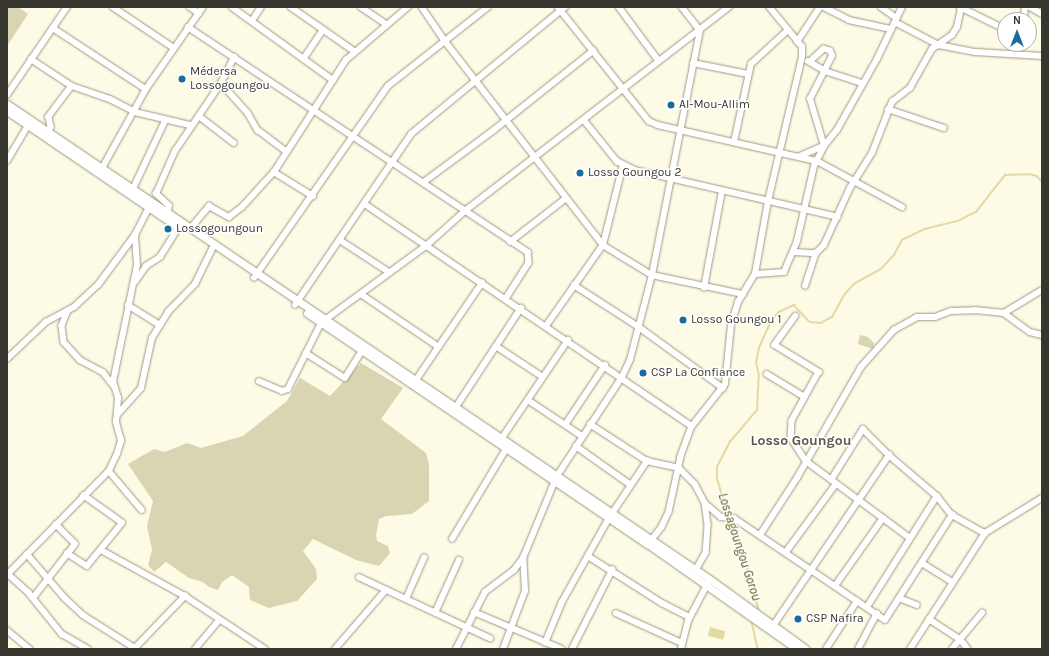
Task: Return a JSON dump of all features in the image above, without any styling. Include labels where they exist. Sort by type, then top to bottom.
[{"type":"main road","points":[[7,104],[29,123],[101,172],[167,213],[180,225],[212,249],[256,276]]},
{"type":"main road","points":[[7,111],[48,133],[101,172]]},
{"type":"main road","points":[[132,192],[150,208],[190,229],[256,276],[454,410],[506,449],[696,570],[709,583],[797,649]]},
{"type":"main road","points":[[324,322],[362,351],[415,383]]},
{"type":"main road","points":[[454,410],[502,438],[555,480]]},
{"type":"main road","points":[[650,542],[806,649]]},
{"type":"street","points":[[7,95],[67,7]]},
{"type":"street","points":[[113,7],[174,48]]},
{"type":"street","points":[[190,7],[199,13]]},
{"type":"street","points":[[101,172],[135,112],[146,89],[203,7]]},
{"type":"street","points":[[232,7],[333,80]]},
{"type":"street","points":[[252,21],[261,7]]},
{"type":"street","points":[[361,7],[386,24]]},
{"type":"street","points":[[190,229],[210,206],[228,216],[232,216],[274,172],[333,80],[354,51],[408,7]]},
{"type":"street","points":[[422,7],[445,41],[536,158],[565,199],[603,246],[652,275],[704,288],[744,294]]},
{"type":"street","points":[[256,276],[393,80],[488,7]]},
{"type":"street","points":[[619,7],[659,61]]},
{"type":"street","points":[[682,7],[700,30]]},
{"type":"street","points":[[259,381],[286,390],[294,379],[306,353],[324,322],[427,245],[465,211],[536,158],[622,89],[729,7]]},
{"type":"street","points":[[650,542],[662,527],[669,512],[679,468],[692,426],[723,388],[731,325],[738,302],[755,274],[768,201],[802,57],[802,47],[769,7]]},
{"type":"street","points":[[797,42],[820,7]]},
{"type":"street","points":[[824,7],[844,19],[891,29]]},
{"type":"street","points":[[882,7],[896,20],[939,45],[976,52],[1042,56]]},
{"type":"street","points":[[755,274],[784,272],[794,252],[803,210],[817,161],[824,146],[838,130],[902,7]]},
{"type":"street","points":[[805,286],[816,253],[824,245],[855,180],[875,147],[888,109],[892,102],[910,88],[932,49],[939,45],[957,27],[960,7],[997,25]]},
{"type":"street","points":[[1030,7],[1042,14]]},
{"type":"street","points":[[295,8],[323,30],[354,51]]},
{"type":"street","points":[[297,304],[414,131],[562,8],[622,89],[649,121],[817,161],[855,180],[902,207]]},
{"type":"street","points":[[188,27],[354,135],[510,242],[528,252],[530,260],[506,299]]},
{"type":"street","points":[[53,28],[146,89]]},
{"type":"street","points":[[304,58],[323,30]]},
{"type":"street","points":[[456,649],[485,592],[514,570],[523,558],[555,480],[582,436],[622,377],[634,349],[652,275],[700,30]]},
{"type":"street","points":[[734,142],[748,74],[754,60],[788,30]]},
{"type":"street","points":[[810,62],[818,52],[827,50],[832,59],[810,99],[824,146]]},
{"type":"street","points":[[424,182],[506,120],[593,51]]},
{"type":"street","points":[[167,213],[169,206],[158,198],[156,194],[175,151],[190,125],[200,116],[221,83],[234,57]]},
{"type":"street","points":[[802,57],[825,70],[863,83]]},
{"type":"street","points":[[31,59],[72,86],[110,99],[135,112],[165,121],[190,125]]},
{"type":"street","points":[[693,63],[748,74]]},
{"type":"street","points":[[221,83],[248,113],[258,130],[287,152]]},
{"type":"street","points":[[48,133],[51,127],[48,122],[50,115],[72,86]]},
{"type":"street","points":[[888,109],[944,128]]},
{"type":"street","points":[[200,116],[234,142]]},
{"type":"street","points":[[584,120],[612,156],[623,165],[671,179],[838,217]]},
{"type":"street","points":[[132,192],[165,121]]},
{"type":"street","points":[[7,161],[29,123]]},
{"type":"street","points":[[798,156],[805,155],[824,146]]},
{"type":"street","points":[[546,326],[603,246],[623,165]]},
{"type":"street","points":[[274,172],[313,196]]},
{"type":"street","points":[[704,288],[722,191]]},
{"type":"street","points":[[510,242],[565,199]]},
{"type":"street","points":[[365,204],[605,365],[692,426]]},
{"type":"street","points":[[7,359],[46,322],[68,310],[98,285],[134,235],[150,208]]},
{"type":"street","points":[[132,286],[146,266],[160,257],[180,225]]},
{"type":"street","points":[[88,649],[62,634],[33,598],[8,574],[109,471],[121,443],[117,415],[118,398],[115,388],[114,374],[122,346],[138,254],[134,235]]},
{"type":"street","points":[[340,240],[389,272]]},
{"type":"street","points":[[117,415],[141,388],[145,380],[149,342],[172,307],[195,284],[212,249]]},
{"type":"street","points":[[794,252],[816,253]]},
{"type":"street","points":[[415,383],[482,282]]},
{"type":"street","points":[[574,285],[639,327],[723,388]]},
{"type":"street","points":[[1004,313],[1042,290]]},
{"type":"street","points":[[361,294],[439,347]]},
{"type":"street","points":[[128,305],[160,325]]},
{"type":"street","points":[[454,410],[521,308]]},
{"type":"street","points":[[68,310],[62,326],[64,342],[80,360],[103,372],[115,388]]},
{"type":"street","points":[[760,535],[806,461],[867,357],[894,330],[917,317],[935,317],[958,310],[1004,313],[1030,332],[1042,335]]},
{"type":"street","points":[[796,316],[775,345],[818,372],[792,421],[790,434],[806,461],[910,538]]},
{"type":"street","points":[[502,438],[568,340]]},
{"type":"street","points":[[496,346],[543,377]]},
{"type":"street","points":[[306,353],[345,378],[362,351]]},
{"type":"street","points":[[565,425],[605,365]]},
{"type":"street","points":[[767,374],[805,397]]},
{"type":"street","points":[[528,400],[582,436]]},
{"type":"street","points":[[590,424],[647,461],[679,468],[696,484],[705,503],[708,525],[706,553],[696,570]]},
{"type":"street","points":[[786,552],[834,482],[863,429],[889,456],[937,496],[952,515],[985,533]]},
{"type":"street","points":[[576,446],[631,485]]},
{"type":"street","points":[[452,539],[506,449]]},
{"type":"street","points":[[773,626],[857,499],[889,456]]},
{"type":"street","points":[[545,643],[562,602],[610,516],[647,461]]},
{"type":"street","points":[[109,471],[142,510]]},
{"type":"street","points":[[67,553],[87,566],[122,523],[84,496]]},
{"type":"street","points":[[867,607],[937,496]]},
{"type":"street","points":[[910,649],[985,533],[1042,498]]},
{"type":"street","points":[[705,503],[721,517],[734,518],[885,620],[952,515]]},
{"type":"street","points":[[835,586],[883,518]]},
{"type":"street","points":[[33,598],[75,544],[56,525]]},
{"type":"street","points":[[101,550],[185,596],[265,649]]},
{"type":"street","points":[[28,554],[49,577],[65,598],[83,615],[135,648],[185,596]]},
{"type":"street","points":[[588,556],[662,603],[690,617]]},
{"type":"street","points":[[406,599],[424,558]]},
{"type":"street","points":[[503,649],[525,591],[523,558]]},
{"type":"street","points":[[436,612],[459,560]]},
{"type":"street","points":[[922,563],[952,582]]},
{"type":"street","points":[[572,649],[612,570]]},
{"type":"street","points":[[359,577],[490,638]]},
{"type":"street","points":[[616,613],[681,646],[690,617],[709,583]]},
{"type":"street","points":[[336,649],[386,590]]},
{"type":"street","points":[[899,598],[917,605]]},
{"type":"street","points":[[826,649],[857,601]]},
{"type":"street","points":[[474,612],[511,630],[562,649]]},
{"type":"street","points":[[952,649],[963,644],[982,613]]},
{"type":"street","points":[[858,649],[877,614]]},
{"type":"street","points":[[929,619],[968,649]]},
{"type":"street","points":[[194,649],[220,620]]},
{"type":"street","points":[[7,630],[30,649]]},
{"type":"shaded area","points":[[7,7],[18,7],[28,14],[7,46]]},
{"type":"shaded area","points":[[860,335],[868,337],[874,343],[873,349],[858,344]]},
{"type":"shaded area","points":[[361,363],[403,388],[381,419],[426,453],[429,465],[429,501],[412,514],[387,516],[379,519],[376,535],[377,541],[388,546],[390,553],[379,566],[356,560],[313,539],[303,551],[316,569],[317,579],[297,601],[269,608],[250,600],[249,587],[232,575],[222,582],[218,590],[209,587],[203,582],[189,578],[166,562],[154,572],[148,565],[152,550],[147,526],[153,501],[128,464],[154,449],[165,452],[187,443],[201,448],[243,436],[287,401],[300,378],[330,396]]},
{"type":"shaded area","points":[[710,627],[725,631],[723,640],[708,636]]},
{"type":"waterway","name":"Lossagoungou Gorou","points":[[728,515],[717,479],[717,467],[730,442],[757,410],[759,376],[756,363],[759,348],[772,319],[779,312],[794,305],[810,322],[821,323],[832,317],[845,294],[854,284],[881,269],[894,255],[902,240],[925,229],[958,221],[976,212],[1005,175],[1029,174],[1037,176],[1042,182]]},
{"type":"waterway","name":"Lossagoungou Gorou","points":[[729,519],[738,549],[748,568],[759,610]]},
{"type":"waterway","name":"Lossagoungou Gorou","points":[[752,622],[758,649]]},
{"type":"place","name":"Médersa Lossogoungou","points":[[182,79]]},
{"type":"place","name":"Al-Mou-Allim","points":[[671,105]]},
{"type":"place","name":"Losso Goungou 2","points":[[580,173]]},
{"type":"place","name":"Lossogoungoun","points":[[168,229]]},
{"type":"place","name":"Losso Goungou 1","points":[[683,320]]},
{"type":"place","name":"CSP La Confiance","points":[[643,373]]},
{"type":"place","name":"CSP Nafira","points":[[798,619]]},
{"type":"district","name":"Losso Goungou","points":[[801,441]]}]
